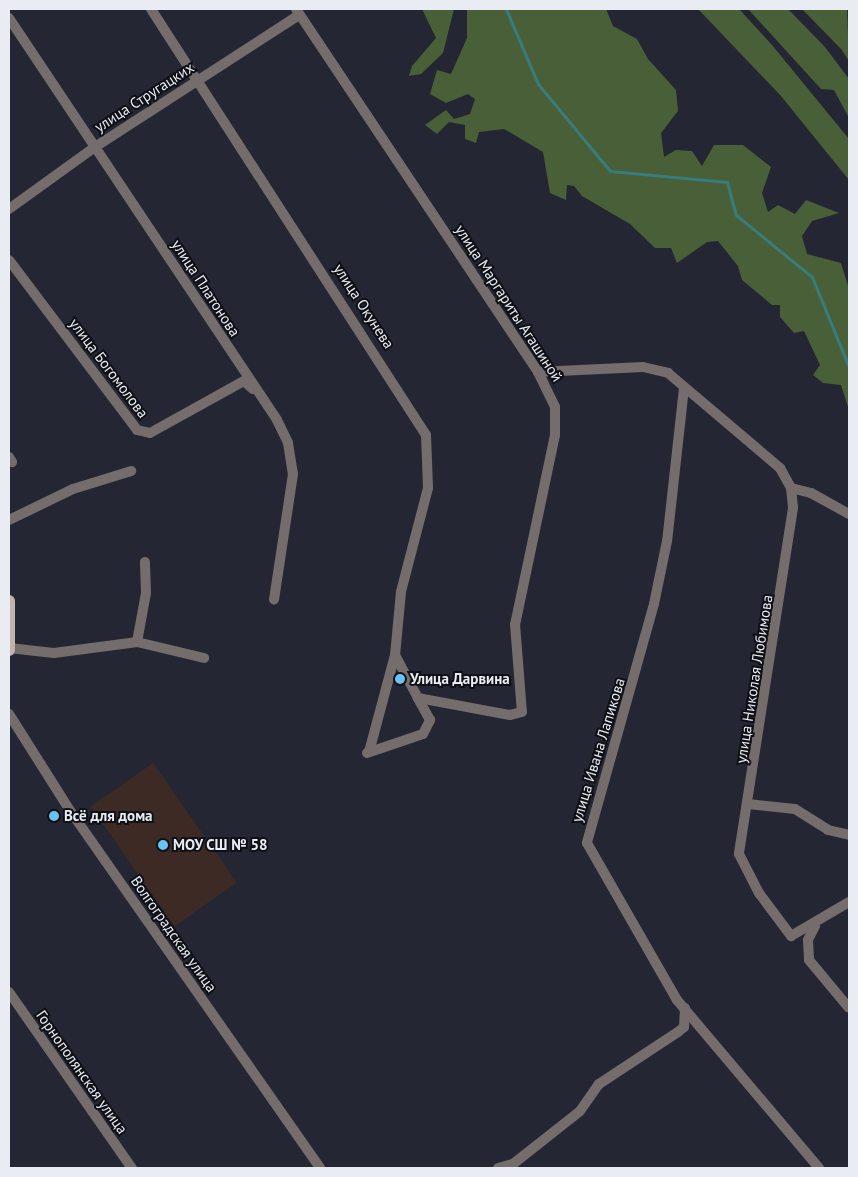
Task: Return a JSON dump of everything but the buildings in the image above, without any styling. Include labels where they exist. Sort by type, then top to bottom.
[{"type":"main road","points":[[9,601],[9,649]]},
{"type":"street","name":"улица Окунева","points":[[151,9],[426,435],[428,488],[401,592],[395,655],[368,752],[423,734],[430,720],[418,698]]},
{"type":"street","name":"улица Стругацких","points":[[9,209],[95,147],[198,81],[297,12]]},
{"type":"street","name":"улица Маргариты Агашиной","points":[[297,12],[538,372],[556,420],[515,624],[522,712],[510,715],[418,698]]},
{"type":"street","name":"улица Платонова","points":[[9,18],[229,352],[259,393],[288,443],[293,474],[274,600]]},
{"type":"street","name":"улица Богомолова","points":[[9,260],[137,430],[150,433],[203,401],[238,384]]},
{"type":"street","points":[[229,352],[243,378],[238,384]]},
{"type":"street","points":[[538,372],[643,367],[668,373],[780,468],[791,488],[811,493],[849,514]]},
{"type":"street","points":[[238,384],[244,381],[259,393]]},
{"type":"street","name":"улица Ивана Лапикова","points":[[684,388],[672,504],[654,604],[587,843],[639,937],[685,1008],[814,1167]]},
{"type":"street","points":[[9,520],[73,489],[131,471]]},
{"type":"street","name":"улица Николая Любимова","points":[[791,488],[793,508],[739,854],[759,893],[791,936],[816,925]]},
{"type":"street","points":[[137,642],[146,593],[145,562]]},
{"type":"street","points":[[9,649],[54,653],[137,642],[204,658]]},
{"type":"street","points":[[395,655],[418,698]]},
{"type":"street","name":"Волгоградская улица","points":[[9,714],[82,828],[320,1168]]},
{"type":"street","points":[[748,804],[795,809],[828,830],[849,835]]},
{"type":"street","points":[[849,902],[816,925],[808,940],[808,960],[849,1008]]},
{"type":"street","name":"Горнополянская улица","points":[[9,992],[132,1168]]},
{"type":"street","points":[[498,1168],[513,1164],[580,1111],[599,1084],[684,1027],[685,1008]]},
{"type":"street","points":[[678,1032],[691,1027],[706,1033]]},
{"type":"shaded area","name":"МОУ СШ № 58","points":[[153,763],[237,883],[174,926],[91,807]]},
{"type":"green space","points":[[422,9],[454,9],[443,53],[421,74],[409,76],[412,66],[436,38]]},
{"type":"green space","points":[[467,9],[606,9],[613,26],[637,39],[648,59],[676,90],[678,111],[661,133],[664,157],[676,150],[692,151],[702,166],[714,145],[743,145],[771,167],[762,193],[768,212],[778,205],[795,214],[806,200],[839,213],[812,221],[802,236],[807,254],[841,263],[849,289],[849,410],[841,385],[823,383],[813,375],[820,365],[804,331],[794,333],[780,317],[780,305],[772,305],[742,280],[738,266],[718,241],[707,242],[677,263],[671,248],[655,248],[630,224],[582,196],[574,186],[567,185],[566,200],[550,193],[543,152],[504,129],[479,132],[476,143],[465,139],[465,125],[449,122],[437,134],[425,125],[446,110],[454,119],[470,114],[475,99],[468,94],[446,103],[430,94],[437,70],[451,74],[467,38]]},
{"type":"green space","points":[[698,9],[739,9],[772,45],[849,139],[849,180],[781,96]]},
{"type":"green space","points":[[748,9],[788,9],[825,47],[849,79],[849,118],[834,90],[821,89]]},
{"type":"green space","points":[[802,9],[847,9],[849,61],[841,49]]},
{"type":"waterway","points":[[506,9],[538,84],[610,171],[727,182],[736,215],[812,277],[849,367]]},
{"type":"place","name":"Улица Дарвина","points":[[400,679]]},
{"type":"place","name":"Всё для дома","points":[[54,816]]},
{"type":"place","name":"МОУ СШ № 58","points":[[163,845]]}]
